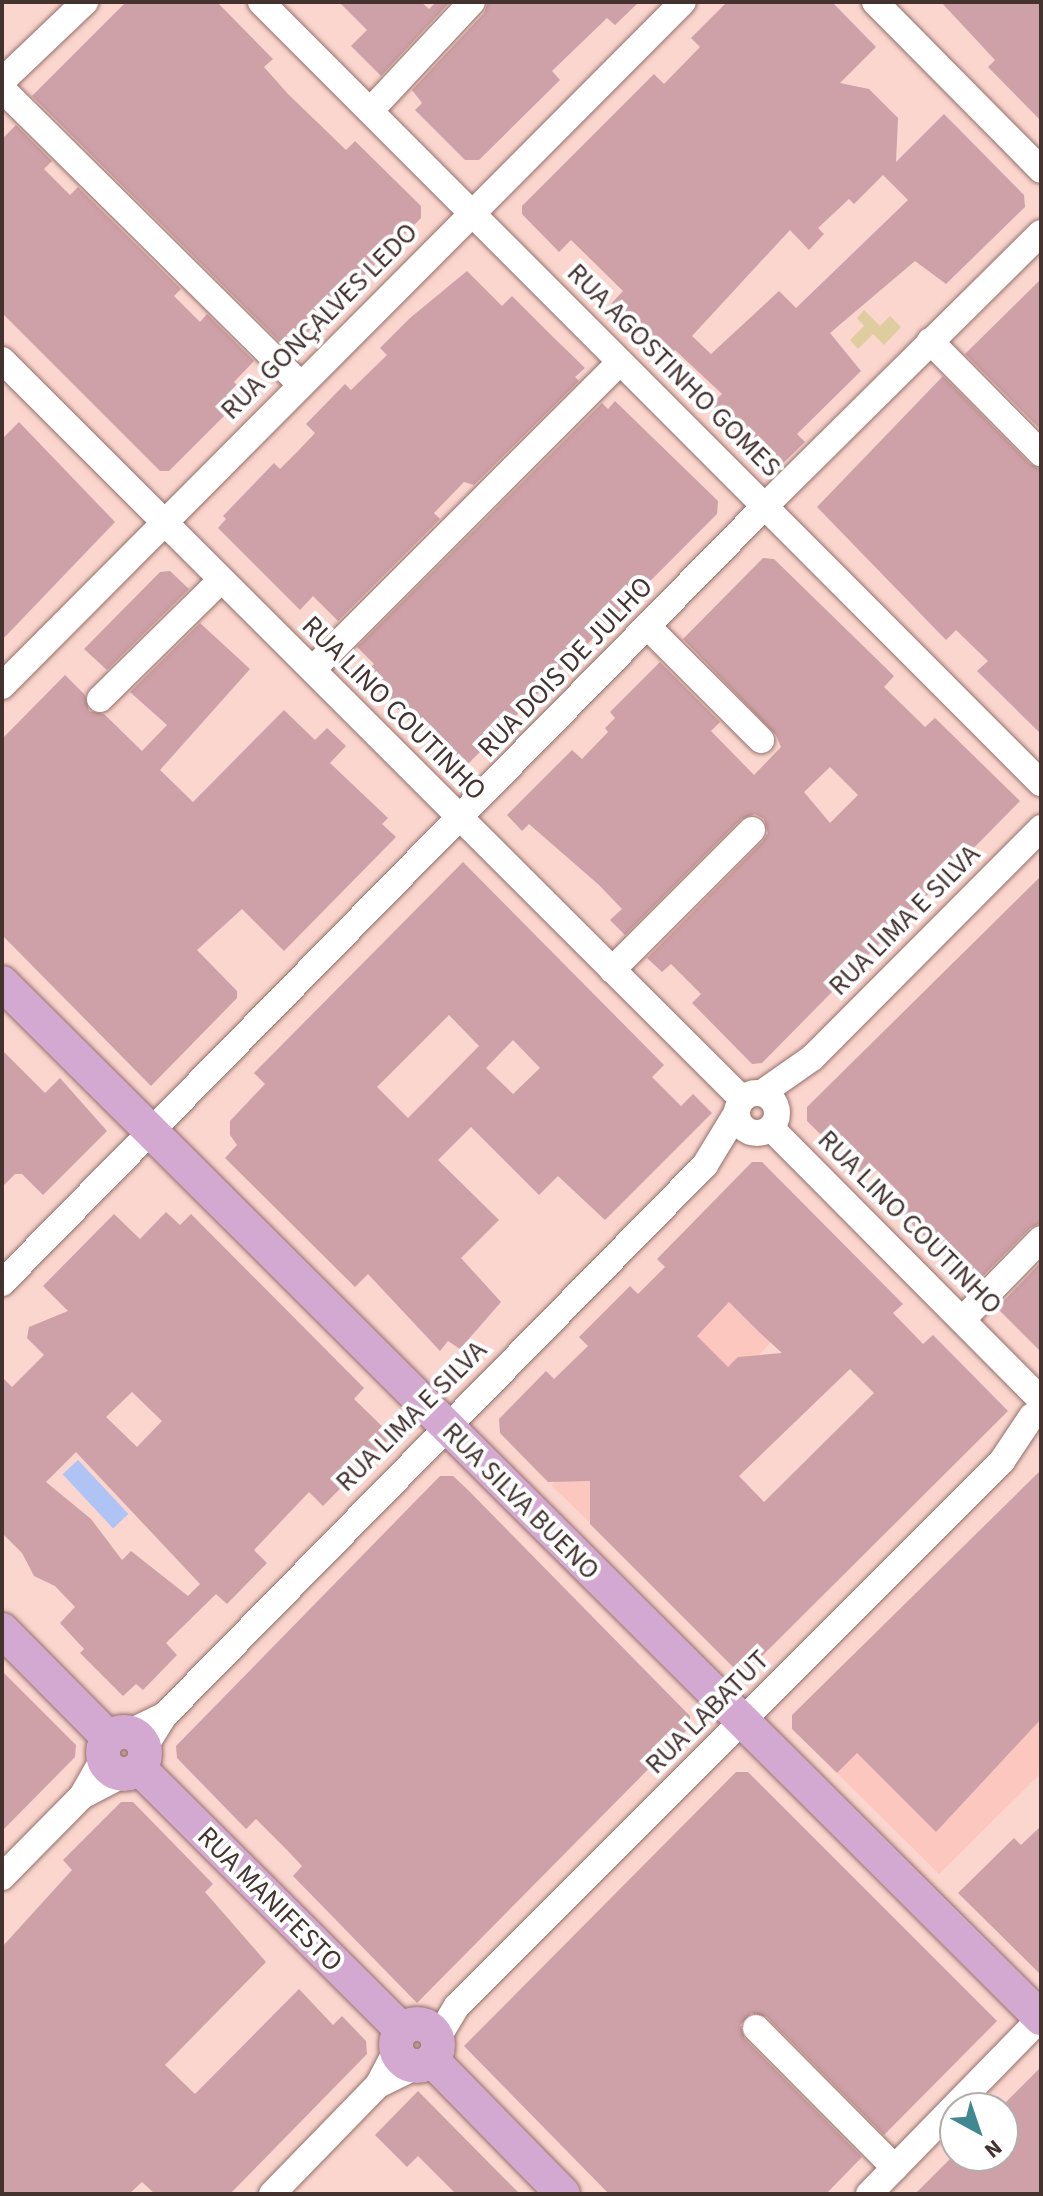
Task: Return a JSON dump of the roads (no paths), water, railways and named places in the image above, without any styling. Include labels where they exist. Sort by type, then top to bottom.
[{"type":"main road","name":"RUA SILVA BUENO","points":[[2,983],[1041,2018]]},
{"type":"main road","name":"RUA MANIFESTO","points":[[2,1630],[563,2194]]},
{"type":"street","points":[[2,81],[85,2]]},
{"type":"street","name":"RUA AGOSTINHO GOMES","points":[[261,2],[1041,783]]},
{"type":"street","points":[[370,111],[472,2]]},
{"type":"street","name":"RUA GONÇALVES LEDO","points":[[2,686],[683,2]]},
{"type":"street","points":[[875,2],[1041,170]]},
{"type":"street","points":[[2,89],[300,384]]},
{"type":"street","name":"RUA DOIS DE JULHO","points":[[2,1283],[460,821],[765,506],[1041,233]]},
{"type":"street","points":[[930,341],[1041,453]]},
{"type":"street","name":"RUA LINO COUTINHO","points":[[2,360],[962,1320],[1038,1414]]},
{"type":"street","points":[[313,669],[620,362]]},
{"type":"street","points":[[100,699],[221,580]]},
{"type":"street","points":[[648,627],[761,740]]},
{"type":"street","name":"RUA LIMA E SILVA","points":[[2,1877],[165,1715],[445,1425],[1041,828]]},
{"type":"street","points":[[612,970],[752,830]]},
{"type":"street","points":[[962,1320],[1041,1239]]},
{"type":"street","name":"RUA LABATUT","points":[[272,2194],[1002,1461],[1038,1414]]},
{"type":"street","points":[[869,2194],[1041,2018]]},
{"type":"street","points":[[756,2028],[895,2168]]},
{"type":"water","points":[[78,1460],[128,1514],[113,1528],[63,1474]]}]
